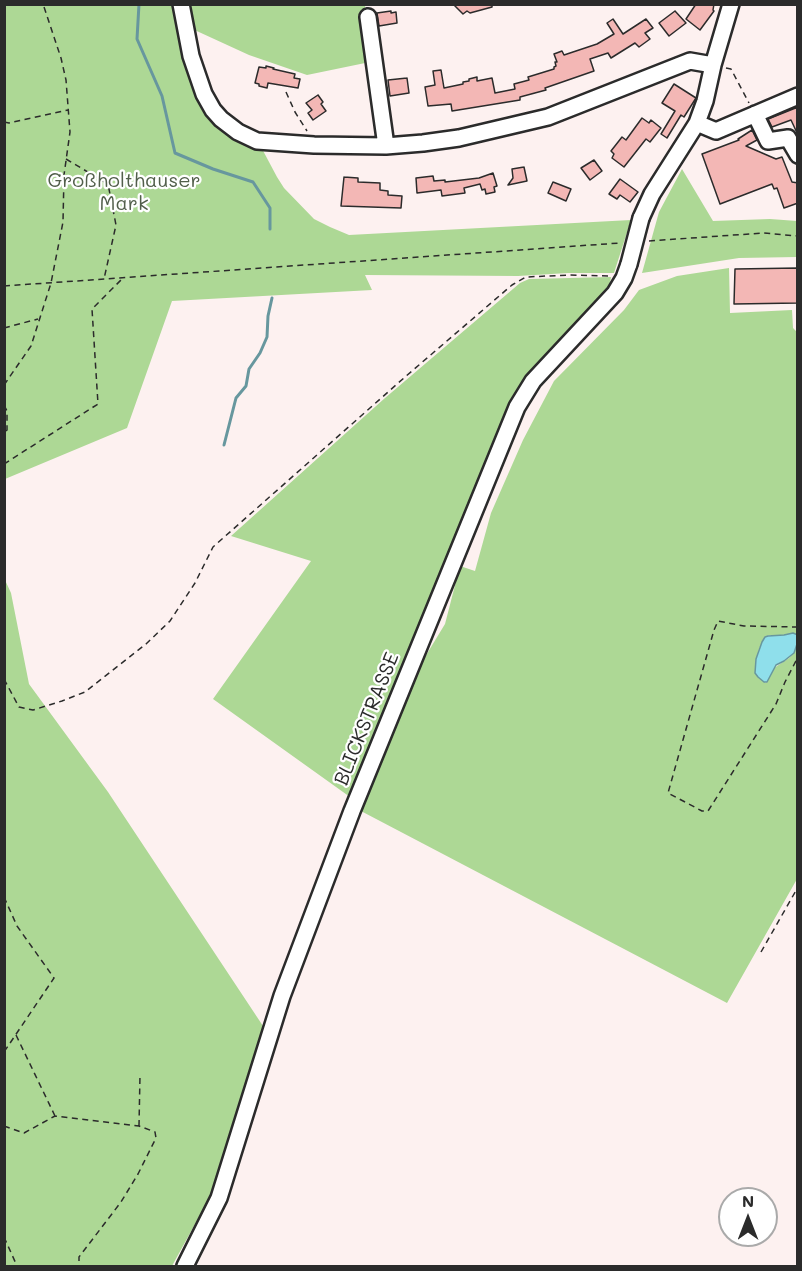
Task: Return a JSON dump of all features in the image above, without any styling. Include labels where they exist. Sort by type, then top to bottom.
[{"type":"street","points":[[181,4],[191,56],[204,94],[221,119],[238,132],[257,141],[386,146],[459,138],[548,117],[690,61],[713,65]]},
{"type":"street","name":"BLICKSTRASSE","points":[[185,1266],[219,1198],[282,996],[352,811],[517,407],[533,381],[607,302],[627,271],[641,218],[652,194],[697,123],[731,4]]},
{"type":"street","points":[[368,17],[386,146]]},
{"type":"street","points":[[697,123],[716,131],[798,96]]},
{"type":"street","points":[[755,114],[768,141],[788,138],[798,155]]},
{"type":"path","points":[[4,385],[31,346],[51,283],[63,222],[64,175],[70,132],[66,80],[44,4]]},
{"type":"path","points":[[713,65],[731,69],[755,114]]},
{"type":"path","points":[[286,92],[295,112],[310,135]]},
{"type":"path","points":[[4,122],[9,123],[68,110]]},
{"type":"path","points":[[66,159],[108,184],[116,225],[104,280]]},
{"type":"path","points":[[640,241],[763,233],[798,236]]},
{"type":"path","points":[[4,286],[629,242]]},
{"type":"path","points":[[4,679],[19,707],[33,710],[85,692],[146,644],[170,621],[195,583],[213,547],[396,384],[512,285],[526,277],[611,276],[627,271]]},
{"type":"path","points":[[4,464],[98,404],[92,309],[123,278]]},
{"type":"path","points":[[4,328],[39,319]]},
{"type":"path","points":[[4,405],[7,411],[7,430],[4,433]]},
{"type":"path","points":[[798,627],[744,626],[718,621],[668,793],[702,811],[708,811],[776,704],[798,657]]},
{"type":"path","points":[[761,952],[798,887]]},
{"type":"path","points":[[4,897],[17,926],[54,978],[4,1052]]},
{"type":"path","points":[[15,1034],[55,1116]]},
{"type":"path","points":[[139,1126],[140,1075]]},
{"type":"path","points":[[4,1126],[24,1133],[55,1116],[139,1126],[155,1132],[156,1138],[138,1174],[122,1202],[79,1257],[79,1266]]},
{"type":"path","points":[[4,1237],[17,1266]]},
{"type":"green space","name":"Großholthauser Mark","points":[[4,5],[365,5],[370,62],[307,75],[249,55],[188,27],[201,95],[260,145],[284,188],[314,219],[330,227],[349,235],[631,220],[614,273],[518,276],[365,275],[372,290],[172,301],[127,428],[5,479]]},
{"type":"green space","points":[[682,169],[713,221],[770,219],[797,221],[797,257],[739,258],[642,273],[659,212]]},
{"type":"green space","points":[[729,268],[730,313],[792,310],[793,328],[798,333],[797,635],[793,633],[765,637],[759,649],[755,667],[756,675],[766,683],[774,668],[794,653],[797,643],[797,879],[727,1003],[359,810],[415,675],[445,624],[460,566],[475,571],[491,513],[523,440],[554,381],[624,310],[639,290],[677,276]]},
{"type":"green space","points":[[611,277],[607,289],[520,384],[490,452],[350,797],[213,699],[311,561],[231,536],[385,398],[520,283],[529,279]]},
{"type":"green space","points":[[5,580],[11,593],[29,684],[108,792],[263,1026],[211,1195],[172,1266],[5,1266]]},
{"type":"water","points":[[793,633],[798,635],[794,653],[776,665],[767,682],[764,682],[755,673],[756,659],[762,642],[768,636]]},
{"type":"building","points":[[453,4],[492,4],[492,7],[470,13],[467,11],[463,14]]},
{"type":"building","points":[[696,4],[714,4],[714,11],[700,30],[686,19]]},
{"type":"building","points":[[391,11],[391,13],[396,12],[397,23],[379,26],[377,13]]},
{"type":"building","points":[[675,11],[686,23],[669,36],[659,23]]},
{"type":"building","points":[[613,19],[623,34],[646,19],[653,28],[645,33],[650,39],[639,47],[635,43],[611,58],[608,53],[590,59],[594,71],[545,88],[546,90],[520,97],[520,100],[452,111],[451,104],[428,106],[425,87],[435,85],[433,71],[441,70],[444,88],[463,84],[477,77],[477,81],[492,78],[495,93],[515,89],[514,84],[554,69],[555,62],[557,62],[554,54],[562,51],[564,55],[597,44],[614,34],[607,23]]},
{"type":"building","points":[[266,66],[295,74],[294,78],[300,79],[298,88],[268,83],[267,88],[259,86],[255,83],[259,67],[266,68]]},
{"type":"building","points":[[407,78],[409,93],[390,96],[388,80]]},
{"type":"building","points":[[674,84],[696,98],[684,117],[681,115],[667,138],[661,134],[675,111],[662,103]]},
{"type":"building","points":[[318,95],[326,111],[313,120],[308,113],[312,110],[306,103]]},
{"type":"building","points":[[798,107],[798,135],[791,120],[772,127],[768,119]]},
{"type":"building","points":[[642,118],[649,123],[651,120],[661,128],[650,142],[646,139],[624,167],[612,158],[614,154],[611,151],[622,137],[626,140]]},
{"type":"building","points":[[752,130],[757,140],[746,146],[776,159],[782,157],[792,182],[798,183],[798,203],[784,208],[777,188],[774,189],[772,184],[720,204],[702,154],[739,140]]},
{"type":"building","points":[[594,160],[602,171],[590,180],[581,168]]},
{"type":"building","points":[[524,167],[527,181],[508,185],[513,178],[512,169]]},
{"type":"building","points":[[493,173],[497,186],[494,187],[495,192],[486,194],[480,184],[464,188],[465,193],[442,196],[441,190],[417,193],[416,178],[433,176],[434,181],[445,180],[445,182],[479,178]]},
{"type":"building","points":[[344,177],[358,178],[358,182],[380,183],[380,190],[388,191],[388,195],[402,196],[401,208],[341,206]]},
{"type":"building","points":[[620,179],[638,192],[630,202],[620,195],[617,199],[609,194]]},
{"type":"building","points":[[553,182],[571,189],[566,201],[548,193]]},
{"type":"building","points":[[798,268],[798,303],[734,304],[735,269]]},
{"type":"waterway","points":[[139,4],[137,39],[162,96],[175,153],[253,182],[270,208],[270,229]]},
{"type":"waterway","points":[[224,445],[236,398],[246,386],[249,369],[267,337],[272,298]]}]
